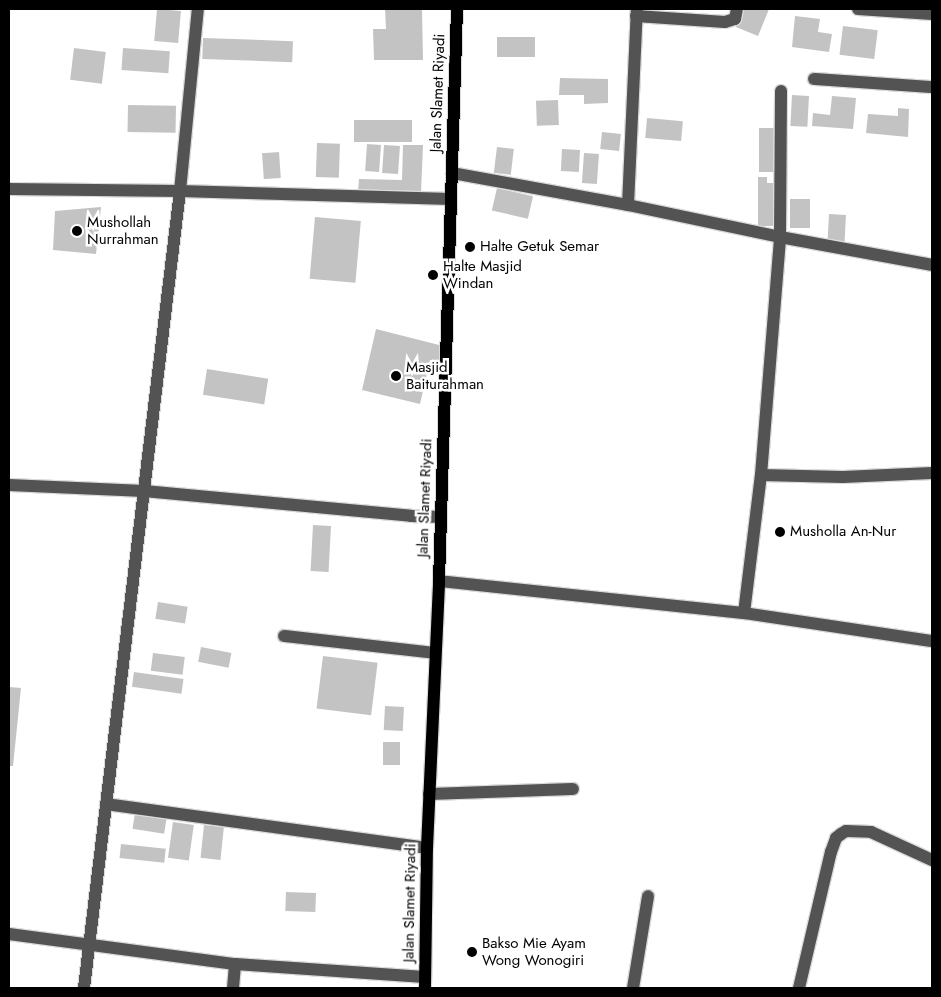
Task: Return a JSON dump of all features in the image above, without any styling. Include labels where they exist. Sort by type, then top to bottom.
[{"type":"main road","name":"Jalan Slamet Riyadi","points":[[425,982],[427,848],[439,582],[457,9]]},
{"type":"street","points":[[84,988],[87,943],[106,804],[117,698],[180,191],[198,9]]},
{"type":"street","points":[[628,205],[637,12],[726,22],[735,19],[737,9]]},
{"type":"street","points":[[858,9],[932,14]]},
{"type":"street","points":[[814,79],[932,87]]},
{"type":"street","points":[[744,613],[761,475],[780,237],[781,91]]},
{"type":"street","points":[[452,174],[628,205],[780,237],[932,265]]},
{"type":"street","points":[[9,189],[180,191],[451,199]]},
{"type":"street","points":[[761,475],[843,477],[932,473]]},
{"type":"street","points":[[9,485],[144,491],[410,516],[440,516]]},
{"type":"street","points":[[439,582],[744,613],[932,641]]},
{"type":"street","points":[[284,636],[435,653]]},
{"type":"street","points":[[429,794],[573,789]]},
{"type":"street","points":[[106,804],[427,848]]},
{"type":"street","points":[[799,988],[836,838],[846,831],[870,832],[932,860]]},
{"type":"street","points":[[633,988],[648,896]]},
{"type":"street","points":[[9,934],[236,964],[425,982]]},
{"type":"street","points":[[233,988],[236,964]]},
{"type":"building","points":[[157,9],[181,11],[178,43],[154,41]]},
{"type":"building","points":[[385,9],[422,9],[423,60],[374,60],[373,29],[386,29]]},
{"type":"building","points":[[743,9],[769,9],[758,36],[736,27]]},
{"type":"building","points":[[795,16],[820,19],[818,32],[832,34],[829,52],[792,47]]},
{"type":"building","points":[[843,26],[878,30],[874,59],[839,55]]},
{"type":"building","points":[[497,37],[535,37],[535,57],[497,57]]},
{"type":"building","points":[[203,38],[293,41],[292,62],[202,59]]},
{"type":"building","points":[[74,48],[106,52],[102,84],[70,80]]},
{"type":"building","points":[[123,48],[170,51],[168,73],[121,70]]},
{"type":"building","points":[[560,78],[608,79],[608,103],[584,104],[584,95],[559,95]]},
{"type":"building","points":[[792,95],[809,96],[807,127],[790,126]]},
{"type":"building","points":[[832,96],[856,98],[853,129],[812,126],[813,113],[830,115]]},
{"type":"building","points":[[558,100],[559,125],[537,126],[536,101]]},
{"type":"building","points":[[128,105],[176,106],[176,133],[128,132]]},
{"type":"building","points":[[898,108],[909,109],[908,137],[866,133],[868,114],[898,116]]},
{"type":"building","points":[[647,118],[683,121],[681,141],[645,138]]},
{"type":"building","points":[[354,120],[412,120],[412,142],[354,142]]},
{"type":"building","points":[[759,128],[778,128],[778,172],[759,172]]},
{"type":"building","points":[[602,132],[621,134],[619,151],[600,149]]},
{"type":"building","points":[[317,143],[340,144],[339,178],[316,177]]},
{"type":"building","points":[[367,144],[381,145],[379,172],[365,171]]},
{"type":"building","points":[[384,145],[400,146],[398,174],[382,173]]},
{"type":"building","points":[[403,145],[423,145],[421,193],[358,191],[359,179],[402,180]]},
{"type":"building","points":[[497,147],[514,149],[511,175],[494,173]]},
{"type":"building","points":[[562,149],[580,150],[579,172],[561,171]]},
{"type":"building","points":[[279,152],[281,178],[264,179],[262,153]]},
{"type":"building","points":[[584,153],[599,154],[597,184],[582,183]]},
{"type":"building","points":[[758,177],[767,177],[767,183],[779,183],[779,226],[758,226]]},
{"type":"building","points":[[497,188],[533,196],[528,219],[492,210]]},
{"type":"building","points":[[790,199],[810,199],[810,228],[790,228]]},
{"type":"building","name":"Mushollah Nurrahman","points":[[101,207],[96,254],[53,250],[55,211]]},
{"type":"building","points":[[829,214],[846,215],[844,246],[827,245]]},
{"type":"building","points":[[315,217],[361,221],[355,283],[310,279]]},
{"type":"building","name":"Masjid Baiturahman","points":[[376,329],[443,346],[440,362],[430,360],[420,404],[362,390]]},
{"type":"building","points":[[207,369],[268,379],[264,404],[203,395]]},
{"type":"building","points":[[313,525],[331,526],[329,572],[311,571]]},
{"type":"building","points":[[158,602],[188,607],[185,623],[155,619]]},
{"type":"building","points":[[201,647],[231,653],[229,668],[198,662]]},
{"type":"building","points":[[153,653],[185,657],[183,675],[151,671]]},
{"type":"building","points":[[323,656],[378,663],[371,715],[317,709]]},
{"type":"building","points":[[134,672],[184,679],[181,694],[132,687]]},
{"type":"building","points":[[9,687],[21,688],[13,766],[9,766]]},
{"type":"building","points":[[385,706],[404,707],[403,731],[384,730]]},
{"type":"building","points":[[383,742],[400,742],[400,765],[383,765]]},
{"type":"building","points":[[135,813],[167,818],[164,834],[132,829]]},
{"type":"building","points":[[173,822],[194,825],[189,861],[168,858]]},
{"type":"building","points":[[204,825],[224,827],[220,860],[201,858]]},
{"type":"building","points":[[121,844],[166,849],[164,863],[120,858]]},
{"type":"building","points":[[286,892],[316,893],[315,912],[285,911]]},
{"type":"place","name":"Mushollah Nurrahman","points":[[77,231]]},
{"type":"place","name":"Halte Getuk Semar","points":[[470,247]]},
{"type":"place","name":"Halte Masjid Windan","points":[[433,275]]},
{"type":"place","name":"Masjid Baiturahman","points":[[396,376]]},
{"type":"place","name":"Musholla An-Nur","points":[[780,532]]},
{"type":"place","name":"Bakso Mie Ayam Wong Wonogiri","points":[[472,952]]}]
